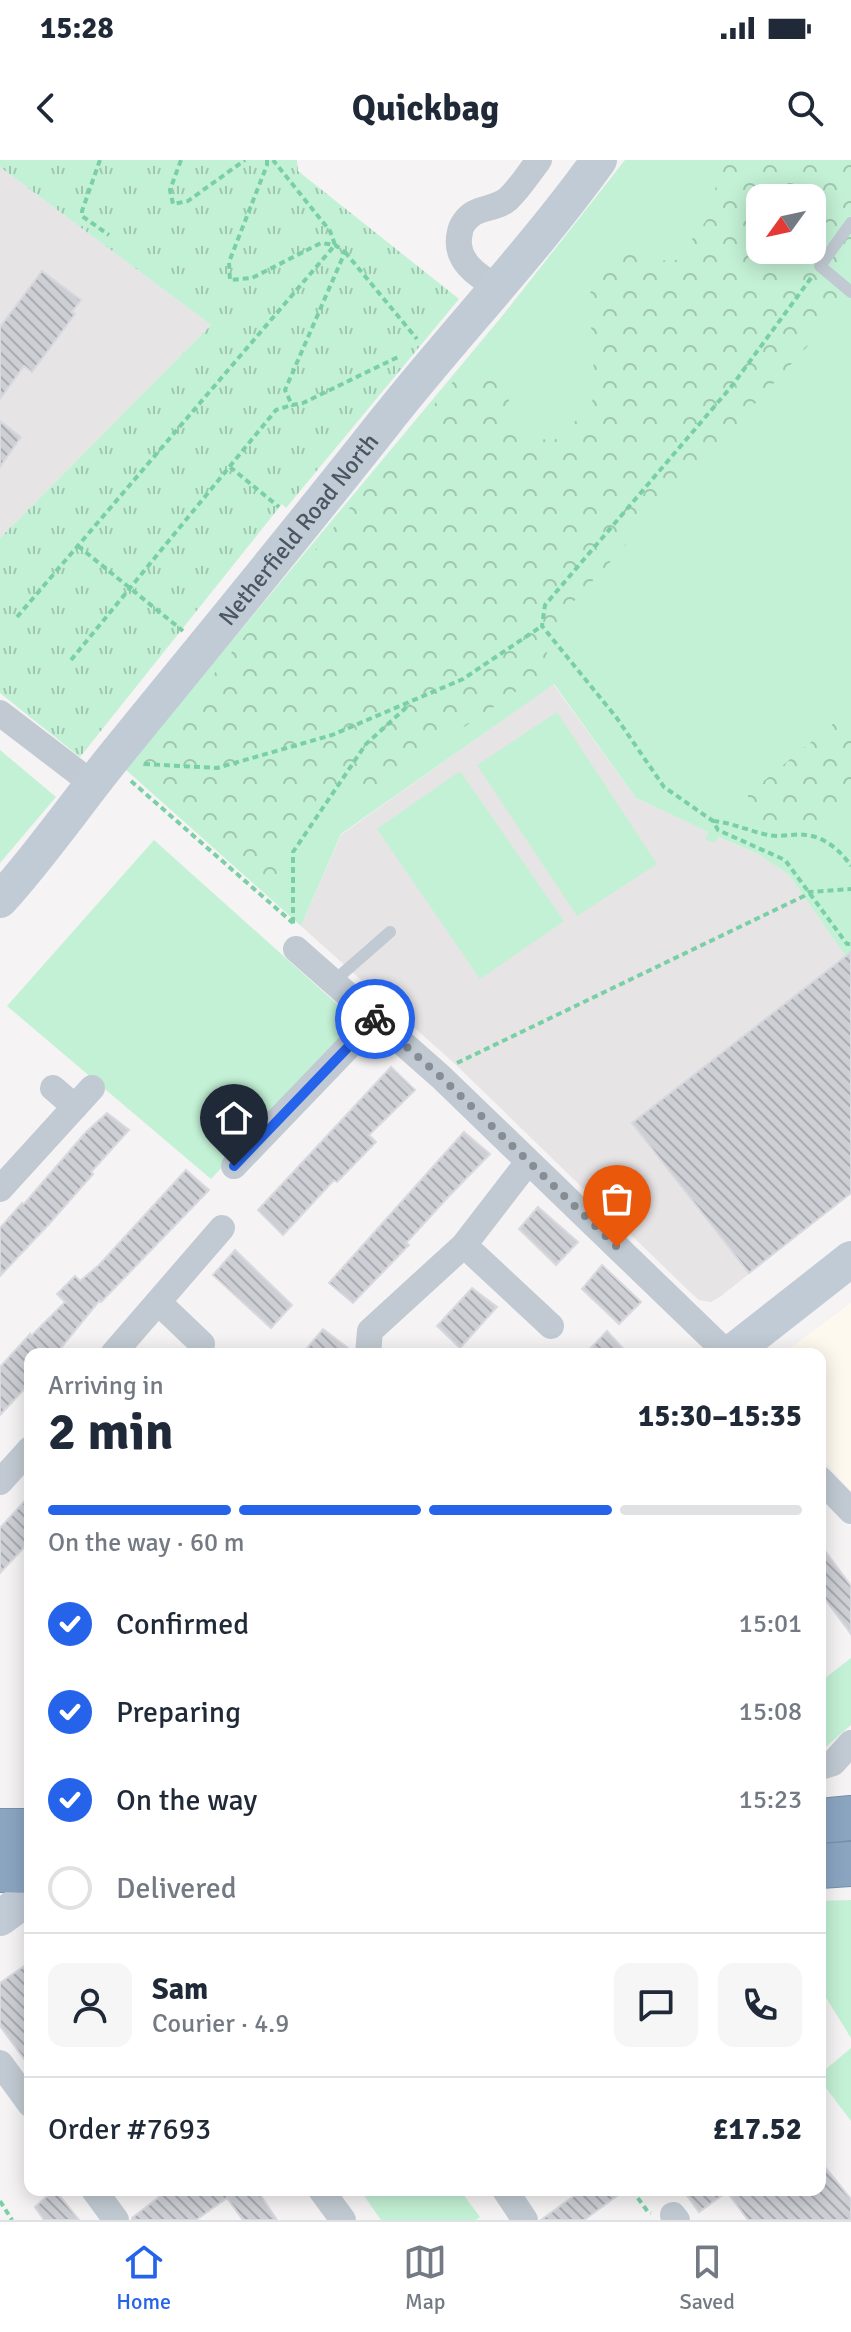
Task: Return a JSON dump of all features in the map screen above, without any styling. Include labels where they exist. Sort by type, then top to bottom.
[{"type":"highway","points":[[0,1831],[24,1831]]},
{"type":"highway","points":[[826,1866],[851,1864]]},
{"type":"highway","points":[[0,1870],[24,1871]]},
{"type":"street","points":[[499,288],[479,278],[464,262],[457,243],[461,226],[474,213],[507,200],[539,160]]},
{"type":"street","name":"Netherfield Road North","points":[[0,900],[430,364],[499,288],[566,206],[599,160]]},
{"type":"street","points":[[0,713],[102,773]]},
{"type":"street","points":[[295,936],[334,981],[441,1077],[723,1348]]},
{"type":"street","points":[[234,1166],[375,1019]]},
{"type":"street","points":[[0,1189],[84,1097],[53,1088]]},
{"type":"street","points":[[369,1348],[370,1331],[464,1245],[528,1162]]},
{"type":"street","points":[[118,1348],[222,1228]]},
{"type":"street","points":[[464,1245],[551,1326]]},
{"type":"street","points":[[737,1348],[851,1259]]},
{"type":"street","points":[[158,1302],[202,1344]]},
{"type":"street","points":[[0,1482],[24,1456]]},
{"type":"street","points":[[826,1485],[851,1511]]},
{"type":"street","points":[[826,1765],[833,1763],[851,1743]]},
{"type":"street","points":[[0,1918],[24,1900]]},
{"type":"street","points":[[0,2063],[24,2096]]},
{"type":"street","points":[[98,2196],[116,2220]]},
{"type":"street","points":[[325,2196],[343,2220]]},
{"type":"street","points":[[509,2196],[523,2219]]},
{"type":"lane","points":[[851,223],[820,266],[851,292]]},
{"type":"lane","points":[[334,981],[390,932]]},
{"type":"path","points":[[100,160],[82,216],[109,235]]},
{"type":"path","points":[[181,160],[170,190],[173,204],[188,201],[245,160]]},
{"type":"path","points":[[335,245],[330,231],[270,160],[229,262],[230,280],[252,278],[321,243],[335,245],[345,252],[430,364]]},
{"type":"path","points":[[17,617],[335,245]]},
{"type":"path","points":[[292,405],[285,390],[345,252]]},
{"type":"path","points":[[820,266],[731,387],[545,605],[542,626],[616,717],[664,787],[713,821],[718,830],[785,860],[850,946]]},
{"type":"path","points":[[71,660],[276,410],[303,403],[411,351],[430,364]]},
{"type":"path","points":[[230,467],[303,526]]},
{"type":"path","points":[[77,545],[203,648]]},
{"type":"path","points":[[102,773],[217,768],[332,735],[463,679],[542,626]]},
{"type":"path","points":[[295,936],[293,852],[366,744],[415,699]]},
{"type":"path","points":[[102,773],[295,936]]},
{"type":"path","points":[[713,821],[734,823],[771,836],[807,834],[830,843],[851,866]]},
{"type":"path","points":[[441,1077],[455,1064],[809,892],[851,889]]},
{"type":"path","points":[[0,2201],[12,2220]]},
{"type":"shaded area","points":[[0,167],[211,325],[0,538]]},
{"type":"shaded area","points":[[553,684],[636,798],[708,832],[705,839],[717,837],[758,854],[789,875],[851,964],[851,1193],[711,1302],[699,1300],[690,1292],[455,1064],[301,926],[341,835]]},
{"type":"shaded area","points":[[851,1303],[851,1491],[826,1464],[826,1348],[790,1348]]},
{"type":"green space","points":[[0,160],[297,160],[298,171],[459,299],[286,508],[282,504],[80,757],[0,693],[0,538],[211,325],[0,167]]},
{"type":"green space","points":[[625,160],[851,160],[851,964],[789,875],[758,854],[718,837],[714,843],[705,839],[708,832],[636,798],[554,684],[341,834],[301,926],[125,769],[503,315]]},
{"type":"green space","points":[[701,160],[851,160],[851,252],[843,262],[836,315],[567,609],[539,676],[367,793],[323,791],[283,847],[279,892],[138,767],[455,379],[480,369],[505,392],[521,426],[551,443],[592,406],[594,354],[588,298],[604,261],[626,244],[650,261],[676,260],[709,217],[717,181]]},
{"type":"green space","points":[[851,709],[851,807],[825,827],[770,830],[749,820],[748,794]]},
{"type":"green space","points":[[557,712],[657,864],[577,916],[477,765]]},
{"type":"green space","points":[[0,750],[56,797],[0,863]]},
{"type":"green space","points":[[460,771],[564,921],[480,979],[377,829]]},
{"type":"green space","points":[[154,840],[356,1021],[211,1179],[7,1006]]},
{"type":"green space","points":[[851,1658],[851,1725],[826,1747],[826,1677]]},
{"type":"green space","points":[[851,1900],[851,2038],[826,1998],[826,1901]]},
{"type":"green space","points":[[851,2048],[851,2121],[826,2088],[826,2069]]},
{"type":"green space","points":[[364,2196],[464,2196],[480,2217],[476,2220],[381,2220]]},
{"type":"building","points":[[42,271],[81,300],[72,312],[75,314],[32,372],[24,366],[0,399],[0,327]]},
{"type":"building","points":[[0,421],[21,437],[0,467]]},
{"type":"building","points":[[851,952],[851,1193],[749,1273],[632,1123]]},
{"type":"building","points":[[391,1067],[415,1090],[369,1135],[376,1142],[337,1182],[334,1180],[283,1235],[258,1210]]},
{"type":"building","points":[[107,1113],[129,1130],[0,1276],[0,1228],[86,1132]]},
{"type":"building","points":[[464,1132],[490,1154],[353,1303],[329,1283]]},
{"type":"building","points":[[186,1170],[209,1190],[99,1301],[61,1348],[24,1348],[24,1389],[0,1415],[0,1367],[65,1302],[57,1294],[75,1276],[80,1281],[99,1265]]},
{"type":"building","points":[[538,1207],[578,1242],[556,1265],[519,1229]]},
{"type":"building","points":[[235,1250],[292,1305],[271,1328],[213,1275]]},
{"type":"building","points":[[602,1265],[641,1302],[619,1324],[582,1289]]},
{"type":"building","points":[[472,1288],[497,1307],[460,1348],[437,1326]]},
{"type":"building","points":[[323,1329],[348,1348],[307,1348]]},
{"type":"building","points":[[607,1331],[623,1348],[591,1348]]},
{"type":"building","points":[[24,1502],[24,1547],[0,1573],[0,1528]]},
{"type":"building","points":[[826,1552],[851,1586],[851,1634],[826,1600]]},
{"type":"building","points":[[24,1966],[24,2059],[0,2026],[0,1983]]},
{"type":"building","points":[[826,2168],[851,2199],[851,2220],[748,2220],[730,2196],[826,2196]]},
{"type":"building","points":[[47,2196],[60,2196],[79,2220],[44,2220],[35,2207]]},
{"type":"building","points":[[160,2196],[261,2196],[277,2220],[243,2220],[227,2198],[196,2220],[132,2218]]},
{"type":"building","points":[[574,2196],[617,2196],[584,2220],[541,2220]]},
{"type":"building","points":[[687,2196],[721,2196],[699,2212]]},
{"type":"way so far","points":[[375,1019],[441,1077],[617,1247]]},
{"type":"route","points":[[234,1166],[375,1019]]}]
